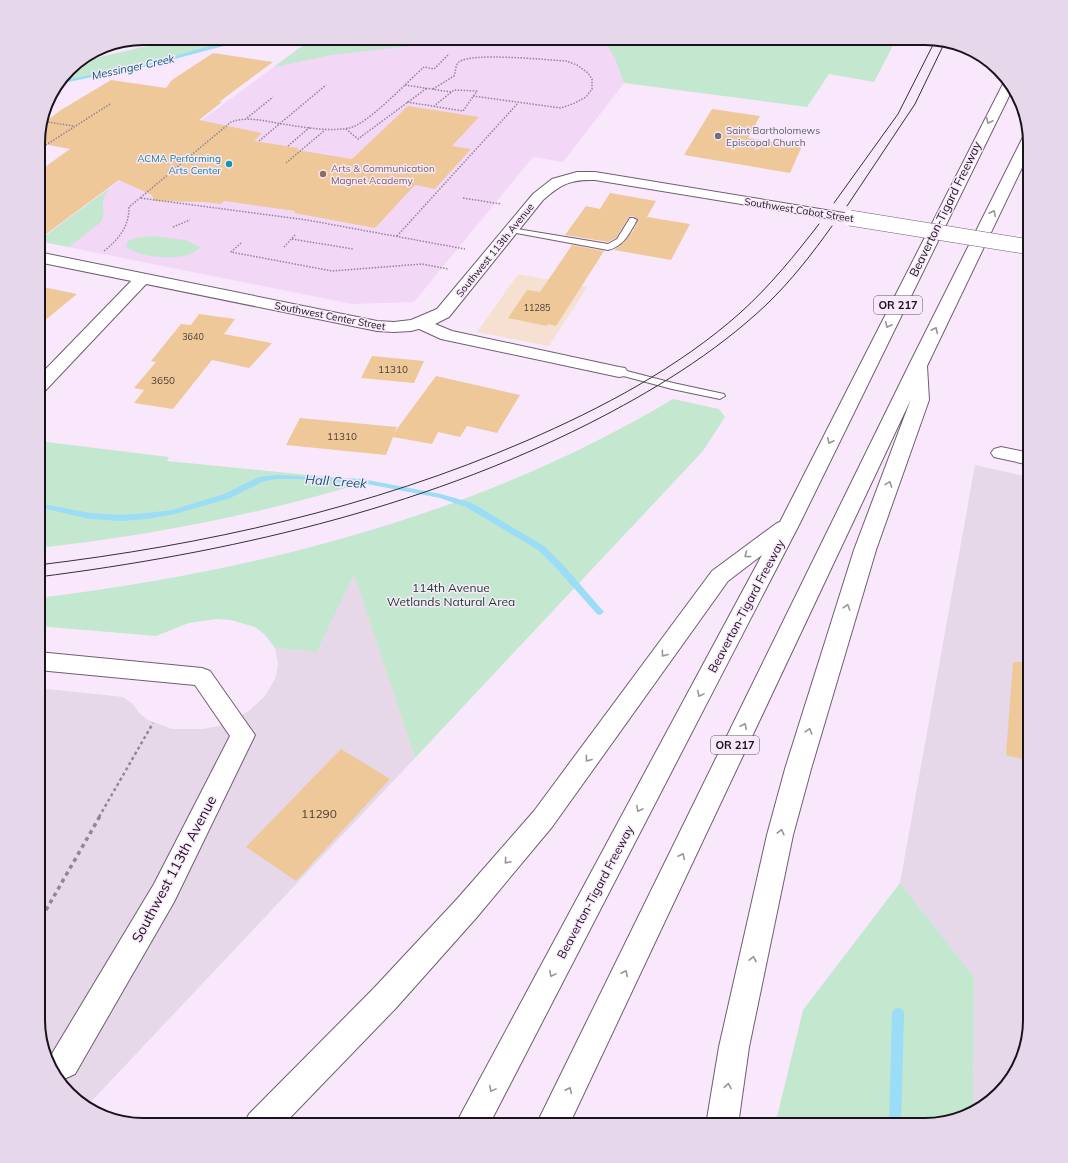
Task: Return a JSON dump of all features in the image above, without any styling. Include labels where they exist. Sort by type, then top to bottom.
[{"type":"main road","name":"Beaverton-Tigard Freeway","points":[[476,1118],[790,523],[1006,86]]},
{"type":"main road","name":"OR 217","points":[[555,1118],[918,365],[1023,151]]},
{"type":"main road","name":"Southwest Cabot Street","points":[[568,178],[585,176],[600,177],[1023,246]]},
{"type":"main road","name":"Southwest 113th Avenue","points":[[423,324],[443,313],[538,197],[555,182],[568,178]]},
{"type":"main road","name":"Southwest Center Street","points":[[45,258],[377,326],[395,328],[423,324]]},
{"type":"main road","points":[[45,381],[142,279]]},
{"type":"main road","points":[[423,324],[447,335],[619,372]]},
{"type":"main road","points":[[723,1118],[734,1047],[782,828],[798,768],[865,550],[920,400],[918,365]]},
{"type":"main road","points":[[1001,453],[1023,458]]},
{"type":"main road","points":[[267,1118],[385,998],[467,908],[543,820],[720,576],[790,523]]},
{"type":"main road","name":"Southwest 113th Avenue","points":[[45,662],[202,677],[244,735],[164,893],[64,1063]]},
{"type":"lane","points":[[511,230],[608,247],[614,246],[618,243],[633,220]]},
{"type":"lane","points":[[619,372],[672,386],[720,396]]},
{"type":"path","points":[[99,255],[117,240],[123,232],[129,222],[129,207],[228,124],[235,120],[247,118],[325,130],[357,126],[366,120],[424,67],[434,69],[448,55]]},
{"type":"path","points":[[433,89],[454,76],[457,64],[477,57],[561,60],[582,68],[592,79],[592,89],[589,95],[566,107],[555,108],[473,96]]},
{"type":"path","points":[[259,141],[326,85]]},
{"type":"path","points":[[405,85],[452,92]]},
{"type":"path","points":[[346,128],[358,139],[427,88]]},
{"type":"path","points":[[407,102],[463,111],[477,91],[454,90],[434,106]]},
{"type":"path","points":[[247,118],[273,97]]},
{"type":"path","points":[[396,236],[518,102]]},
{"type":"path","points":[[45,145],[73,126],[110,104]]},
{"type":"path","points":[[47,122],[73,126]]},
{"type":"path","points":[[288,146],[310,127]]},
{"type":"path","points":[[286,163],[325,130]]},
{"type":"path","points":[[140,198],[307,220],[465,249]]},
{"type":"path","points":[[463,198],[501,204]]},
{"type":"path","points":[[173,227],[190,220]]},
{"type":"path","points":[[284,247],[296,235]]},
{"type":"path","points":[[292,239],[353,249]]},
{"type":"path","points":[[241,243],[231,252],[332,271],[422,264],[448,269]]},
{"type":"path","points":[[45,912],[153,723]]},
{"type":"shaded area","name":"Arts & Communication Magnet Academy","points":[[304,45],[654,45],[563,162],[533,157],[414,302],[352,304],[45,242],[45,236]]},
{"type":"shaded area","points":[[518,274],[587,287],[549,346],[477,332]]},
{"type":"shaded area","points":[[975,465],[1023,475],[1023,1027],[1018,1052],[1010,1069],[1003,1080],[985,1098],[973,1106],[974,977],[900,883]]},
{"type":"shaded area","points":[[354,573],[415,758],[90,1103],[88,1102],[69,1085],[58,1069],[50,1052],[46,1033],[45,689],[123,697],[133,704],[139,713],[148,720],[172,729],[202,729],[219,726],[236,719],[250,710],[265,696],[275,679],[277,671],[278,663],[275,648],[317,652]]},
{"type":"green space","points":[[152,45],[226,45],[66,82],[78,69],[93,59]]},
{"type":"green space","points":[[304,45],[420,45],[332,55],[274,67]]},
{"type":"green space","points":[[607,45],[893,45],[874,82],[829,74],[807,107],[624,83],[615,58]]},
{"type":"green space","points":[[111,187],[104,198],[103,217],[101,222],[69,247],[45,242],[45,236]]},
{"type":"green space","points":[[153,236],[185,240],[200,247],[194,252],[185,255],[163,257],[141,254],[126,246],[128,241],[136,238]]},
{"type":"green space","name":"114th Avenue Wetlands Natural Area","points":[[673,399],[719,409],[725,417],[703,451],[415,758],[354,574],[317,652],[275,648],[264,634],[255,627],[231,620],[216,619],[189,623],[156,636],[45,627],[45,597],[203,572],[366,532],[446,505],[524,475],[600,439]]},
{"type":"green space","points":[[45,442],[169,457],[167,461],[369,481],[246,514],[163,530],[45,547]]},
{"type":"green space","points":[[900,883],[974,977],[973,1106],[957,1113],[932,1118],[777,1118],[803,1010]]},
{"type":"building","points":[[213,53],[273,62],[219,102],[222,102],[199,120],[262,133],[254,141],[299,148],[297,150],[352,159],[408,106],[479,117],[452,146],[471,149],[435,189],[415,185],[375,228],[294,213],[295,211],[224,201],[221,204],[205,202],[154,201],[152,195],[119,180],[45,235],[45,167],[70,149],[45,144],[48,120],[61,110],[111,80],[166,88],[172,80]]},
{"type":"building","name":"Saint Bartholomews Episcopal Church","points":[[712,109],[760,116],[748,138],[802,146],[790,173],[684,155]]},
{"type":"building","points":[[610,193],[656,201],[647,217],[690,224],[671,260],[614,250],[623,243],[633,231],[638,220],[633,216],[629,217],[616,238],[608,242],[565,235],[586,206],[600,209]]},
{"type":"building","points":[[572,245],[604,251],[556,326],[548,324],[547,326],[508,318],[527,290],[540,292]]},
{"type":"building","points":[[45,287],[77,294],[45,320]]},
{"type":"building","points":[[199,314],[235,319],[224,334],[272,343],[249,368],[212,360],[173,409],[134,403],[144,390],[134,388],[156,362],[151,361],[181,324],[191,325]]},
{"type":"building","points":[[372,356],[424,361],[414,383],[361,378]]},
{"type":"building","points":[[436,376],[520,395],[497,433],[467,426],[460,437],[438,432],[432,444],[393,437],[386,455],[286,445],[300,418],[397,427],[394,433]]},
{"type":"building","points":[[1013,662],[1023,662],[1023,759],[1006,755]]},
{"type":"building","points":[[341,749],[390,779],[296,881],[246,847]]},
{"type":"waterway","name":"Messinger Creek","points":[[66,82],[148,65],[221,45]]},
{"type":"waterway","name":"Hall Creek","points":[[45,507],[90,516],[121,518],[147,516],[172,512],[227,496],[262,479],[298,477],[362,481],[441,496],[469,505],[541,548],[600,612]]},
{"type":"waterway","name":"Hall Creek","points":[[895,1118],[898,1013]]},
{"type":"tram line","points":[[834,203],[898,114],[933,45]]},
{"type":"tram line","points":[[847,206],[915,104],[943,47]]},
{"type":"tram line","points":[[45,564],[163,547],[286,521],[408,486],[467,465],[526,441],[583,415],[611,400],[665,369],[691,352],[751,303],[782,270],[819,224]]},
{"type":"tram line","points":[[45,576],[180,555],[250,541],[320,524],[389,504],[456,481],[523,454],[612,412],[681,371],[725,340],[766,305],[793,277],[832,226]]},
{"type":"place","name":"Saint Bartholomews Episcopal Church","points":[[718,136]]},
{"type":"place","name":"ACMA Performing Arts Center","points":[[229,164]]},
{"type":"place","name":"Arts & Communication Magnet Academy","points":[[323,174]]}]
